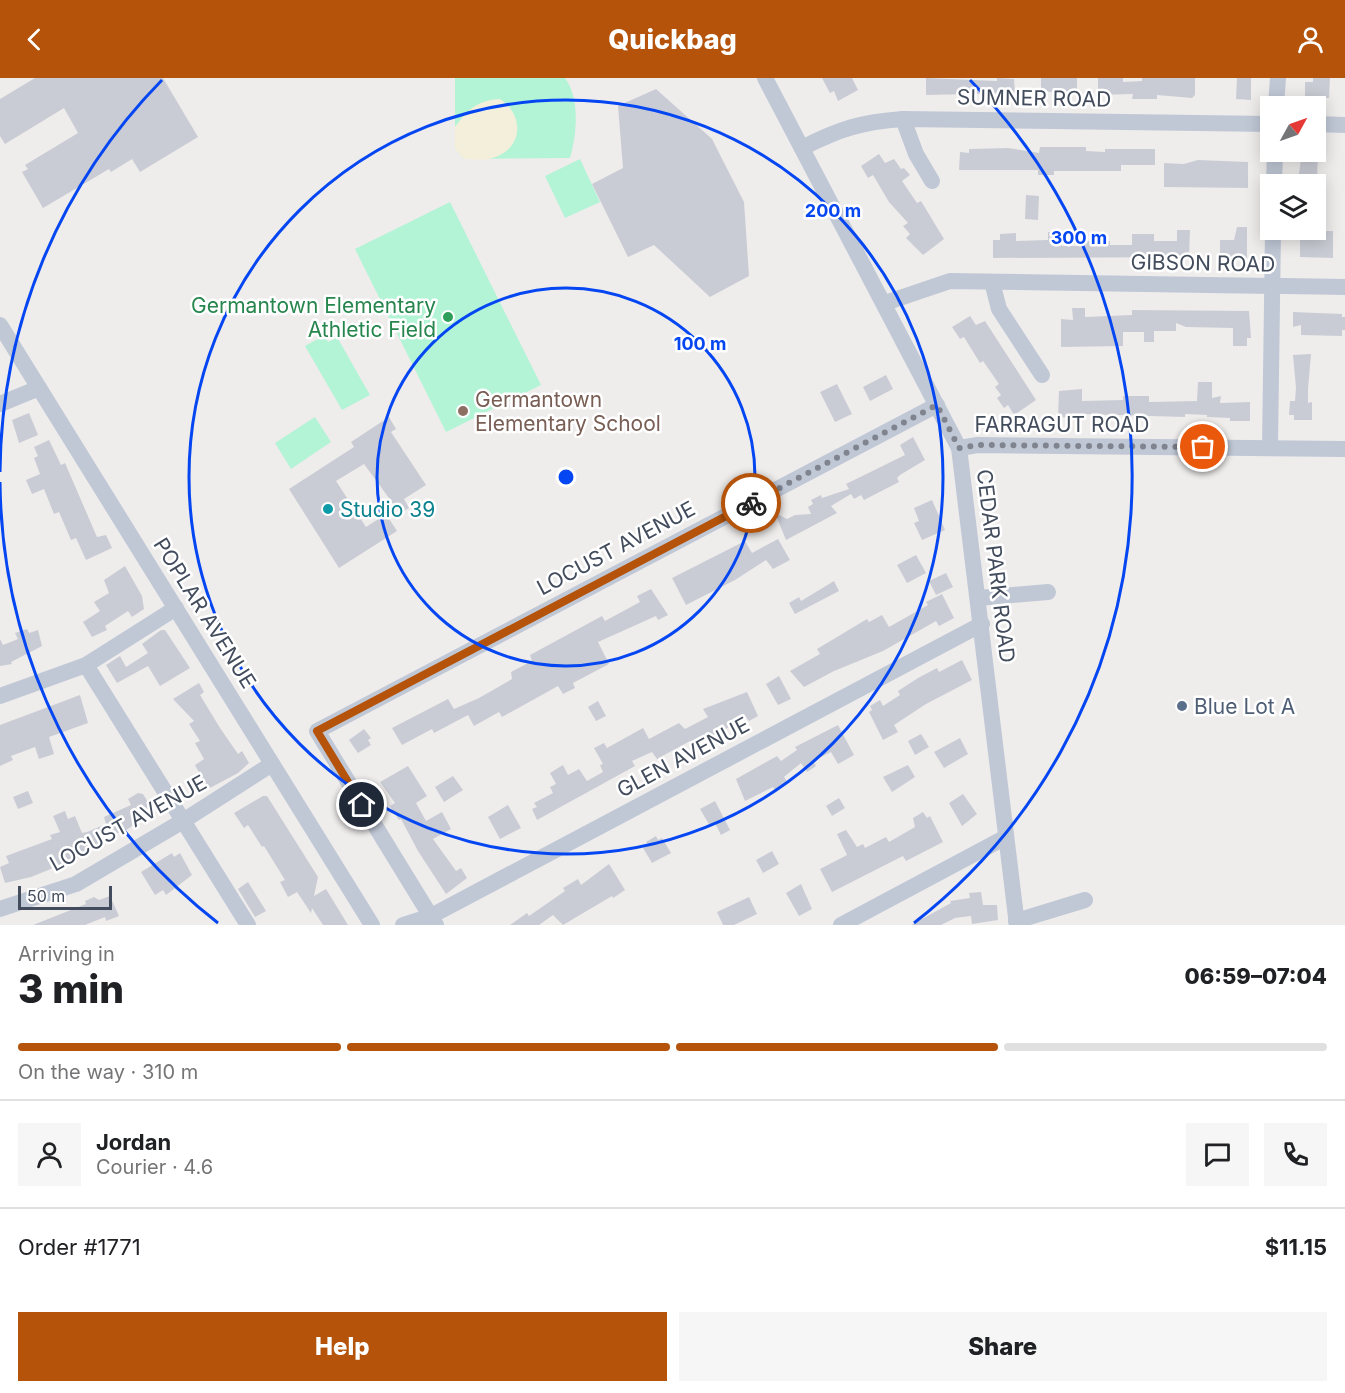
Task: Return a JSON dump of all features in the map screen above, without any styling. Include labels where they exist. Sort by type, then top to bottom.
[{"type":"street","name":"CEDAR PARK ROAD","points":[[765,78],[959,448],[982,624],[1016,923]]},
{"type":"street","points":[[1277,96],[1278,78]]},
{"type":"street","name":"SUMNER ROAD","points":[[802,148],[837,130],[870,121],[903,119],[1260,124]]},
{"type":"street","points":[[903,119],[916,154],[932,181]]},
{"type":"street","points":[[1326,124],[1345,125]]},
{"type":"street","points":[[1270,448],[1273,240]]},
{"type":"street","name":"GIBSON ROAD","points":[[885,303],[950,281],[1345,287]]},
{"type":"street","points":[[992,282],[999,309],[1042,375]]},
{"type":"street","name":"POPLAR AVENUE","points":[[0,325],[372,925]]},
{"type":"street","points":[[0,404],[39,388]]},
{"type":"street","name":"LOCUST AVENUE","points":[[433,921],[317,731],[937,405]]},
{"type":"street","name":"FARRAGUT ROAD","points":[[959,448],[978,445],[1345,449]]},
{"type":"street","points":[[978,598],[1048,592]]},
{"type":"street","points":[[0,696],[86,665],[176,608]]},
{"type":"street","name":"GLEN AVENUE","points":[[403,925],[433,921],[982,624]]},
{"type":"street","points":[[86,665],[248,925]]},
{"type":"street","name":"LOCUST AVENUE","points":[[0,909],[76,884],[183,821],[272,764]]},
{"type":"street","points":[[841,925],[1006,837]]},
{"type":"street","points":[[1016,923],[1084,900]]},
{"type":"green space","points":[[455,78],[565,78],[573,96],[576,116],[570,158],[464,159],[455,149]]},
{"type":"green space","points":[[580,159],[600,202],[565,218],[545,176]]},
{"type":"green space","name":"Germantown Elementary Athletic Field","points":[[450,202],[541,385],[446,432],[355,249]]},
{"type":"green space","points":[[325,335],[328,342],[337,337],[370,395],[342,410],[305,346]]},
{"type":"green space","points":[[315,417],[331,442],[291,469],[275,443]]},
{"type":"sand","points":[[500,99],[514,114],[517,122],[515,140],[503,154],[493,158],[464,159],[455,149],[455,127],[474,107],[485,101]]},
{"type":"building","points":[[35,78],[163,78],[198,137],[140,172],[132,159],[111,172],[109,169],[43,208],[22,172],[28,169],[25,165],[78,133],[64,108],[5,144],[0,136],[0,99]]},
{"type":"building","points":[[822,78],[852,78],[858,90],[838,101],[834,91],[830,93]]},
{"type":"building","points":[[926,78],[997,81],[997,78],[1014,79],[1015,93],[926,95]]},
{"type":"building","points":[[1041,78],[1077,78],[1077,94],[1041,91]]},
{"type":"building","points":[[1098,78],[1123,78],[1123,82],[1142,81],[1142,78],[1195,78],[1195,95],[1192,98],[1157,95],[1157,99],[1132,99],[1133,94],[1098,95]]},
{"type":"building","points":[[1237,78],[1251,78],[1251,100],[1236,99]]},
{"type":"building","points":[[1313,78],[1330,78],[1329,98],[1305,96],[1305,82],[1313,82]]},
{"type":"building","points":[[656,89],[712,139],[744,202],[749,276],[710,297],[654,245],[628,257],[592,184],[623,168],[618,106]]},
{"type":"building","points":[[1040,147],[1086,147],[1086,151],[1105,152],[1105,149],[1155,149],[1155,165],[1121,165],[1121,171],[1054,171],[1054,175],[1038,175],[1038,170],[959,170],[960,152],[969,153],[969,149],[1008,148],[1039,153]]},
{"type":"building","points":[[879,154],[885,163],[894,159],[901,169],[904,168],[910,175],[902,181],[917,203],[921,201],[944,239],[923,255],[906,238],[910,234],[903,226],[908,223],[889,202],[873,175],[868,178],[861,166]]},
{"type":"building","points":[[1198,160],[1248,162],[1248,188],[1164,187],[1164,163],[1184,164]]},
{"type":"building","points":[[1301,162],[1318,162],[1317,174],[1299,174]]},
{"type":"building","points":[[1026,195],[1039,196],[1038,220],[1025,219]]},
{"type":"building","points":[[1237,227],[1247,227],[1247,258],[1220,257],[1220,240],[1234,240]]},
{"type":"building","points":[[1177,230],[1190,230],[1189,257],[993,258],[993,240],[1000,240],[1000,234],[1016,233],[1016,241],[1048,240],[1048,232],[1062,232],[1062,246],[1084,246],[1084,241],[1110,241],[1110,245],[1132,245],[1132,234],[1154,234],[1154,241],[1177,241]]},
{"type":"building","points":[[1326,231],[1333,231],[1333,258],[1300,257],[1300,240],[1326,240]]},
{"type":"building","points":[[1072,308],[1085,308],[1085,317],[1132,315],[1132,310],[1249,311],[1251,338],[1247,338],[1247,346],[1233,346],[1233,328],[1186,327],[1176,323],[1176,331],[1154,331],[1154,342],[1144,342],[1144,332],[1123,332],[1123,346],[1061,347],[1061,319],[1073,320]]},
{"type":"building","points":[[1293,312],[1342,314],[1342,317],[1345,317],[1345,330],[1342,330],[1342,336],[1301,335],[1301,325],[1293,327]]},
{"type":"building","points":[[970,316],[976,325],[985,321],[1036,400],[1014,415],[1008,405],[1004,408],[997,398],[1001,395],[995,387],[999,384],[983,361],[980,363],[964,337],[960,339],[952,327]]},
{"type":"building","points":[[1311,354],[1308,403],[1312,402],[1312,420],[1294,420],[1294,415],[1289,415],[1290,401],[1295,401],[1296,388],[1293,355]]},
{"type":"building","points":[[886,375],[893,389],[870,401],[863,387]]},
{"type":"building","points":[[1198,382],[1212,382],[1212,398],[1221,396],[1220,403],[1250,402],[1250,421],[1230,421],[1230,418],[1185,414],[1185,417],[1082,414],[1082,418],[1058,417],[1059,391],[1082,389],[1082,401],[1123,400],[1123,396],[1149,396],[1149,402],[1197,401]]},
{"type":"building","points":[[837,384],[852,414],[835,422],[820,392]]},
{"type":"building","points":[[29,413],[38,435],[19,443],[12,420]]},
{"type":"building","name":"Studio 39","points":[[389,417],[396,429],[391,432],[426,485],[404,499],[409,508],[400,513],[364,464],[336,481],[366,527],[386,514],[397,531],[339,568],[289,489],[354,447],[351,442]]},
{"type":"building","points":[[913,437],[925,460],[900,475],[897,478],[899,482],[864,500],[861,495],[854,499],[851,494],[831,506],[837,513],[786,540],[775,513],[787,519],[795,515],[811,514],[808,507],[813,504],[811,500],[821,495],[822,498],[849,489],[846,484],[905,455],[900,445]]},
{"type":"building","points":[[49,440],[61,465],[65,463],[97,537],[106,535],[112,548],[86,560],[76,538],[71,540],[59,512],[54,514],[44,489],[32,494],[26,480],[40,474],[34,458],[38,456],[34,447]]},
{"type":"building","points":[[932,500],[945,530],[922,540],[914,523],[919,521],[914,508]]},
{"type":"building","points":[[778,539],[790,560],[773,569],[766,560],[735,580],[686,605],[672,578],[745,541],[752,553]]},
{"type":"building","points":[[916,555],[926,573],[907,583],[897,565]]},
{"type":"building","points":[[125,566],[142,596],[144,609],[132,617],[128,611],[105,626],[107,630],[92,637],[83,622],[100,611],[94,602],[109,593],[104,580]]},
{"type":"building","points":[[946,573],[953,587],[936,595],[929,581]]},
{"type":"building","points":[[834,581],[839,591],[795,614],[789,603],[799,597],[801,601]]},
{"type":"building","points":[[651,589],[668,615],[658,620],[656,616],[598,642],[609,664],[573,683],[575,688],[563,694],[558,686],[502,717],[499,712],[474,726],[468,715],[434,733],[432,729],[402,745],[392,728],[448,699],[454,709],[479,698],[512,679],[511,672],[532,661],[530,655],[602,616],[605,621],[640,602],[637,596]]},
{"type":"building","points":[[942,594],[954,618],[939,626],[936,621],[883,651],[834,671],[804,687],[790,671],[820,654],[817,649],[867,619],[869,622],[882,615],[889,627],[928,605],[926,602]]},
{"type":"building","points":[[27,629],[29,633],[38,630],[42,646],[11,662],[12,664],[0,666],[0,639],[3,645],[18,639],[15,633]]},
{"type":"building","points":[[161,630],[165,630],[190,668],[160,686],[148,666],[117,683],[106,665],[120,656],[126,667],[148,653],[142,644]]},
{"type":"building","points":[[962,660],[972,680],[926,704],[894,725],[898,732],[883,740],[869,712],[872,710],[870,706],[880,700],[883,706],[900,695],[898,691],[918,678],[937,668],[939,672]]},
{"type":"building","points":[[779,676],[791,699],[778,705],[766,684]]},
{"type":"building","points":[[199,683],[204,692],[200,695],[220,728],[238,754],[242,751],[249,763],[238,773],[208,789],[195,765],[204,759],[195,743],[200,741],[189,724],[194,721],[173,699]]},
{"type":"building","points":[[747,692],[758,716],[749,721],[746,717],[694,748],[690,741],[657,759],[652,752],[632,761],[635,766],[537,820],[532,809],[537,807],[534,803],[553,793],[550,787],[556,784],[550,773],[563,765],[568,775],[579,769],[587,781],[603,772],[600,765],[603,764],[594,748],[604,743],[607,748],[643,728],[649,739],[679,723],[685,729],[708,717],[703,709]]},
{"type":"building","points":[[80,695],[88,723],[49,737],[54,754],[39,759],[35,747],[11,756],[13,760],[0,766],[0,725]]},
{"type":"building","points":[[598,701],[606,716],[596,721],[588,707]]},
{"type":"building","points":[[838,725],[854,755],[838,764],[831,752],[813,761],[816,766],[807,772],[801,763],[784,777],[788,783],[775,791],[773,787],[745,801],[736,779],[777,756],[781,761],[797,750],[795,747]]},
{"type":"building","points":[[364,729],[371,738],[368,740],[371,745],[358,753],[349,740]]},
{"type":"building","points":[[921,734],[929,747],[915,755],[908,741]]},
{"type":"building","points":[[960,738],[968,754],[944,768],[934,752]]},
{"type":"building","points":[[908,765],[915,777],[892,792],[883,777]]},
{"type":"building","points":[[408,766],[427,796],[416,803],[426,821],[442,812],[451,829],[433,839],[456,871],[461,868],[467,878],[446,894],[418,851],[401,819],[399,820],[390,806],[395,803],[380,782]]},
{"type":"building","points":[[453,776],[463,790],[444,802],[435,787]]},
{"type":"building","points":[[28,791],[33,803],[18,809],[13,797]]},
{"type":"building","points":[[138,793],[143,794],[154,812],[126,830],[99,840],[103,846],[76,855],[78,858],[31,877],[5,883],[0,867],[9,863],[6,856],[52,839],[50,835],[60,832],[53,816],[65,811],[68,819],[75,816],[82,833],[87,832],[106,824],[104,817],[131,805],[128,799]]},
{"type":"building","points":[[963,794],[977,814],[962,826],[949,803]]},
{"type":"building","points":[[263,796],[267,796],[318,877],[314,896],[326,889],[348,925],[323,925],[312,908],[311,913],[297,892],[288,897],[280,882],[285,880],[264,846],[262,847],[248,825],[244,828],[234,813]]},
{"type":"building","points":[[839,798],[845,808],[832,816],[826,806]]},
{"type":"building","points":[[715,801],[730,830],[721,835],[715,823],[710,826],[700,809]]},
{"type":"building","points":[[508,805],[521,828],[500,839],[488,817]]},
{"type":"building","points":[[923,812],[927,818],[930,816],[943,842],[906,861],[903,856],[832,892],[820,869],[847,855],[837,834],[846,830],[857,847],[863,844],[865,848],[886,837],[889,842],[915,827],[913,818]]},
{"type":"building","points":[[656,836],[658,840],[662,838],[671,853],[652,863],[643,848],[649,845],[646,842]]},
{"type":"building","points":[[772,851],[779,864],[763,873],[756,860]]},
{"type":"building","points":[[172,853],[174,857],[180,853],[192,875],[166,895],[163,890],[155,895],[141,872]]},
{"type":"building","points":[[609,864],[625,890],[613,898],[612,896],[563,925],[553,915],[539,925],[510,925],[527,913],[529,916],[565,891],[563,888],[578,879],[581,885]]},
{"type":"building","points":[[248,882],[266,911],[255,917],[238,889]]},
{"type":"building","points":[[801,884],[812,909],[799,916],[786,893]]},
{"type":"building","points":[[981,892],[983,905],[997,905],[998,920],[972,924],[971,916],[955,918],[941,925],[911,925],[951,903],[950,901],[970,898],[969,893]]},
{"type":"building","points":[[110,896],[119,916],[106,921],[105,917],[85,925],[33,925],[86,904],[85,901],[94,897],[99,900]]},
{"type":"building","points":[[749,897],[757,914],[734,925],[723,925],[717,912]]},
{"type":"way so far","points":[[751,503],[937,405],[959,448],[978,445],[1203,447]]},
{"type":"place","name":"Germantown Elementary Athletic Field","points":[[448,317]]},
{"type":"place","name":"Germantown Elementary School","points":[[463,411]]},
{"type":"place","name":"Studio 39","points":[[328,509]]},
{"type":"place","name":"Blue Lot A","points":[[1182,706]]},
{"type":"route","points":[[362,805],[317,731],[751,503]]}]
